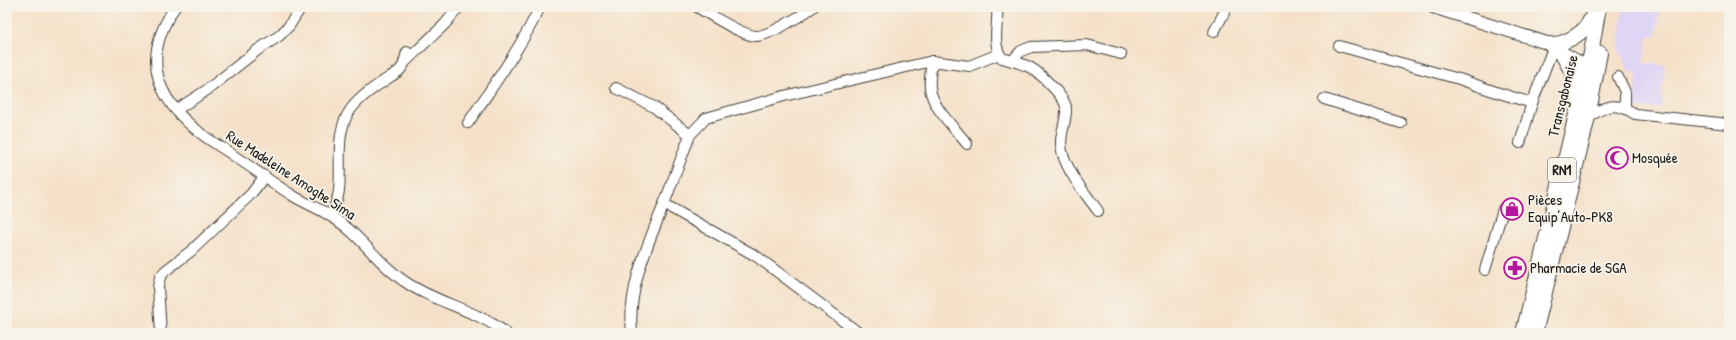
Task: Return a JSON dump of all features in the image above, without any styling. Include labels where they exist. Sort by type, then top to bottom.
[{"type":"highway","points":[[1556,47],[1576,36],[1585,28],[1592,17],[1595,7]]},
{"type":"highway","name":"Transgabonaise","points":[[1535,333],[1588,117],[1598,7]]},
{"type":"highway","name":"Transgabonaise","points":[[1523,333],[1578,102],[1593,66],[1608,7]]},
{"type":"highway","points":[[1556,47],[1593,66]]},
{"type":"highway","points":[[1556,47],[1570,67],[1574,78],[1578,102]]},
{"type":"main road","points":[[1437,8],[1556,47]]},
{"type":"street","name":"Rue Madeleine Amoghe Sima","points":[[175,7],[160,32],[156,61],[157,74],[161,86],[176,110],[200,133],[294,196],[331,216],[349,231],[379,261],[404,281],[430,296],[482,318],[506,333]]},
{"type":"street","points":[[176,110],[207,90],[259,49],[279,36],[289,26],[301,7]]},
{"type":"street","points":[[331,216],[339,190],[340,144],[345,120],[351,109],[359,101],[399,71],[406,57],[445,24],[459,7]]},
{"type":"street","points":[[468,123],[514,56],[526,36],[540,7]]},
{"type":"street","points":[[697,7],[738,29],[755,36],[772,30],[802,15],[813,7]]},
{"type":"street","points":[[997,7],[996,36],[999,54],[1002,58],[1032,68],[1046,80],[1063,99],[1066,106],[1066,111],[1062,130],[1062,150],[1073,175],[1098,211]]},
{"type":"street","points":[[1214,32],[1227,7]]},
{"type":"street","points":[[1012,61],[1021,51],[1031,46],[1087,45],[1121,54]]},
{"type":"street","points":[[1339,46],[1459,79],[1532,103]]},
{"type":"street","points":[[1520,143],[1532,103],[1556,47]]},
{"type":"street","points":[[632,333],[631,302],[650,240],[690,134],[706,118],[726,111],[784,96],[932,61],[969,66],[999,54]]},
{"type":"street","points":[[932,61],[930,89],[934,101],[943,115],[968,144]]},
{"type":"street","points":[[1618,77],[1625,92],[1625,107]]},
{"type":"street","points":[[616,88],[654,107],[690,134]]},
{"type":"street","points":[[1324,99],[1400,123]]},
{"type":"street","points":[[1588,117],[1604,107],[1614,105],[1625,107],[1635,114],[1729,124]]},
{"type":"street","points":[[161,333],[158,287],[160,278],[165,271],[196,246],[251,194],[265,176]]},
{"type":"street","points":[[664,204],[756,256],[859,333]]},
{"type":"street","points":[[1485,270],[1503,209]]},
{"type":"shaded area","points":[[1623,7],[1660,11],[1656,36],[1648,35],[1643,63],[1665,65],[1661,108],[1634,108],[1637,72],[1629,71],[1619,50]]},
{"type":"place","name":"Mosquée","points":[[1617,158]]},
{"type":"place","name":"Pièces Equip’Auto-PK8","points":[[1512,209]]},
{"type":"place","name":"Pharmacie de SGA","points":[[1515,268]]}]
